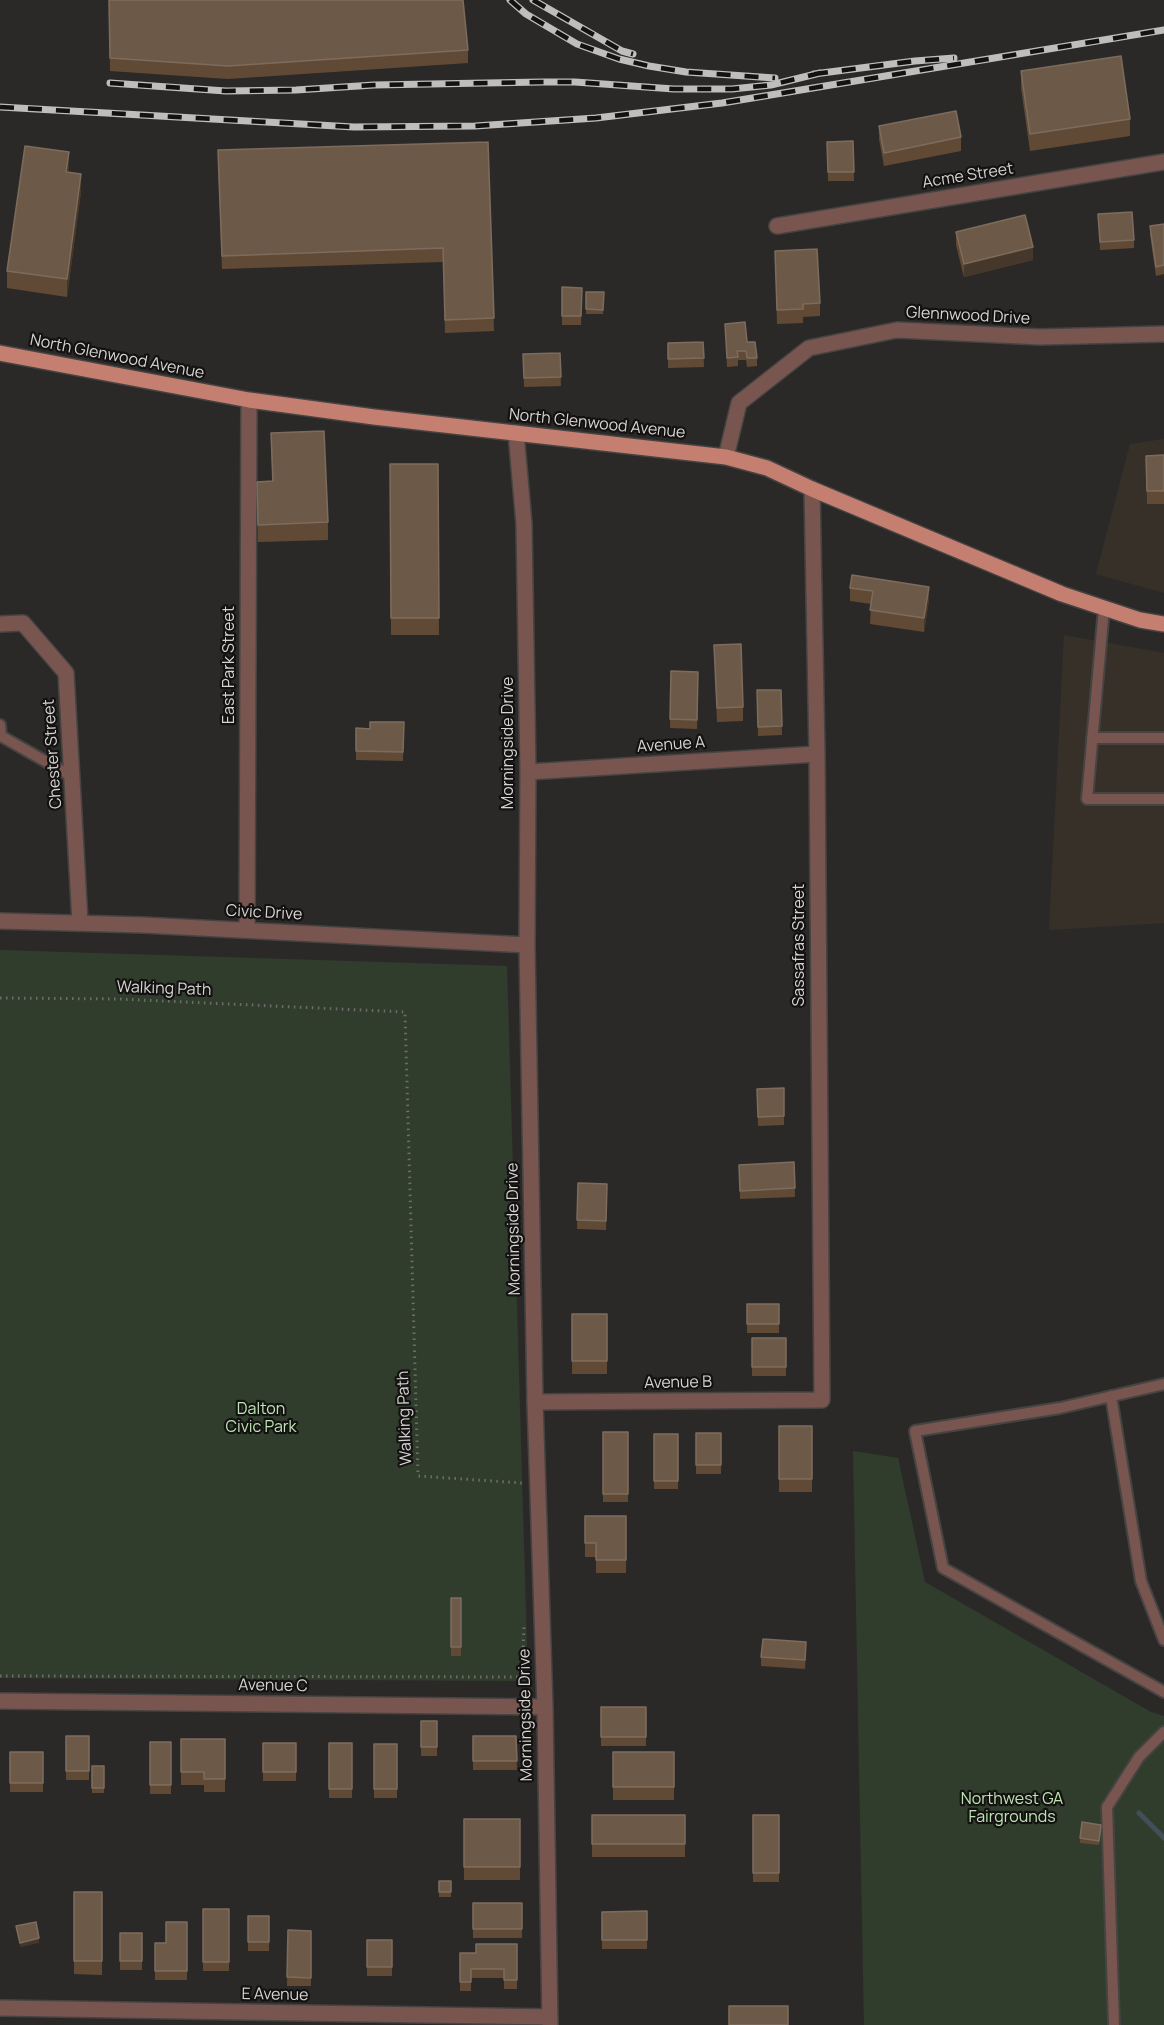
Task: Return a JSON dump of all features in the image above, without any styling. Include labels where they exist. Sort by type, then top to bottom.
[{"type":"main road","name":"North Glenwood Avenue","points":[[0,353],[249,400],[726,456],[767,468],[1062,594],[1140,620],[1164,624]]},
{"type":"street","name":"Acme Street","points":[[777,226],[1164,162]]},
{"type":"street","name":"Glennwood Drive","points":[[726,456],[739,403],[809,348],[897,330],[1040,337],[1164,334]]},
{"type":"street","name":"East Park Street","points":[[247,930],[249,400]]},
{"type":"street","name":"Morningside Drive","points":[[516,433],[524,524],[528,772],[527,945],[550,2021]]},
{"type":"street","name":"Sassafras Street","points":[[812,489],[822,1400]]},
{"type":"street","name":"Chester Street","points":[[0,624],[23,623],[66,673],[80,922]]},
{"type":"street","name":"Avenue A","points":[[528,772],[816,754]]},
{"type":"street","name":"Civic Drive","points":[[0,921],[80,922],[527,945]]},
{"type":"street","name":"Avenue B","points":[[535,1402],[822,1400]]},
{"type":"street","name":"Avenue C","points":[[0,1701],[545,1707]]},
{"type":"street","name":"E Avenue","points":[[0,2008],[550,2021]]},
{"type":"lane","points":[[1104,608],[1087,799],[1164,799]]},
{"type":"lane","points":[[0,725],[1,736],[73,777]]},
{"type":"lane","points":[[1092,738],[1164,738]]},
{"type":"lane","points":[[1164,1384],[1060,1408],[915,1431],[943,1568],[1164,1692]]},
{"type":"lane","points":[[1111,1396],[1141,1581],[1164,1640]]},
{"type":"lane","points":[[1114,2025],[1107,1807],[1139,1757],[1164,1732]]},
{"type":"path","name":"Walking Path","points":[[0,998],[119,999],[405,1012],[418,1476],[528,1484]]},
{"type":"path","points":[[0,1676],[522,1677],[524,1620]]},
{"type":"shaded area","points":[[1164,439],[1164,593],[1096,574],[1130,444]]},
{"type":"shaded area","points":[[1064,635],[1164,653],[1164,923],[1049,930]]},
{"type":"green space","name":"Dalton Civic Park","points":[[0,950],[507,966],[528,1681],[0,1678]]},
{"type":"green space","name":"Northwest GA Fairgrounds","points":[[853,1451],[898,1458],[925,1582],[1151,1712],[1164,1716],[1164,2025],[864,2025]]},
{"type":"building","points":[[109,0],[463,0],[468,50],[228,66],[110,58]]},
{"type":"building","points":[[1121,56],[1130,119],[1030,134],[1021,71]]},
{"type":"building","points":[[956,111],[961,137],[884,153],[879,126]]},
{"type":"building","points":[[853,141],[854,172],[828,172],[827,142]]},
{"type":"building","points":[[488,142],[494,318],[445,320],[443,248],[222,256],[218,150]]},
{"type":"building","points":[[25,146],[69,152],[66,172],[81,174],[67,279],[7,271]]},
{"type":"building","points":[[1132,212],[1134,240],[1100,242],[1098,214]]},
{"type":"building","points":[[1025,215],[1033,247],[964,264],[956,232]]},
{"type":"building","points":[[1164,224],[1164,265],[1156,267],[1150,226]]},
{"type":"building","points":[[817,249],[820,303],[803,304],[803,309],[777,310],[775,251]]},
{"type":"building","points":[[562,287],[582,288],[581,316],[562,316]]},
{"type":"building","points":[[586,292],[604,292],[603,310],[586,309]]},
{"type":"building","points":[[745,322],[747,342],[755,342],[757,358],[747,358],[746,351],[737,351],[738,357],[727,358],[725,324]]},
{"type":"building","points":[[703,342],[704,358],[668,359],[668,343]]},
{"type":"building","points":[[560,353],[561,377],[524,378],[523,354]]},
{"type":"building","points":[[324,431],[328,522],[258,525],[257,482],[273,481],[271,433]]},
{"type":"building","points":[[1164,455],[1164,491],[1147,491],[1146,456]]},
{"type":"building","points":[[390,464],[438,464],[439,618],[391,618]]},
{"type":"building","points":[[852,575],[929,587],[924,618],[870,610],[873,591],[850,588]]},
{"type":"building","points":[[741,644],[743,707],[717,708],[714,645]]},
{"type":"building","points":[[671,671],[698,672],[697,720],[670,719]]},
{"type":"building","points":[[757,690],[781,690],[782,726],[758,727]]},
{"type":"building","points":[[370,722],[404,722],[403,752],[356,751],[356,728],[370,729]]},
{"type":"building","points":[[784,1088],[784,1116],[758,1117],[757,1089]]},
{"type":"building","points":[[794,1162],[795,1188],[740,1191],[739,1165]]},
{"type":"building","points":[[578,1183],[607,1184],[606,1221],[577,1220]]},
{"type":"building","points":[[747,1304],[779,1304],[779,1324],[747,1324]]},
{"type":"building","points":[[572,1314],[607,1314],[607,1361],[572,1361]]},
{"type":"building","points":[[752,1338],[786,1338],[786,1367],[752,1367]]},
{"type":"building","points":[[779,1426],[812,1426],[812,1479],[779,1479]]},
{"type":"building","points":[[603,1432],[628,1432],[628,1494],[603,1494]]},
{"type":"building","points":[[696,1433],[721,1433],[721,1465],[696,1465]]},
{"type":"building","points":[[654,1434],[678,1434],[678,1481],[654,1481]]},
{"type":"building","points":[[585,1516],[626,1516],[626,1560],[596,1560],[596,1543],[585,1543]]},
{"type":"building","points":[[451,1598],[461,1598],[461,1647],[451,1647]]},
{"type":"building","points":[[763,1639],[806,1642],[805,1660],[761,1657]]},
{"type":"building","points":[[601,1707],[646,1707],[646,1737],[601,1737]]},
{"type":"building","points":[[421,1721],[437,1721],[437,1747],[421,1747]]},
{"type":"building","points":[[66,1736],[89,1736],[89,1771],[66,1771]]},
{"type":"building","points":[[473,1736],[516,1736],[517,1761],[473,1761]]},
{"type":"building","points":[[181,1739],[225,1739],[225,1779],[204,1779],[204,1772],[181,1772]]},
{"type":"building","points":[[150,1742],[171,1742],[171,1785],[150,1785]]},
{"type":"building","points":[[263,1743],[296,1743],[296,1772],[263,1772]]},
{"type":"building","points":[[329,1743],[352,1743],[352,1789],[329,1789]]},
{"type":"building","points":[[374,1744],[397,1744],[397,1789],[374,1789]]},
{"type":"building","points":[[10,1752],[43,1752],[43,1783],[10,1783]]},
{"type":"building","points":[[613,1752],[674,1752],[674,1787],[613,1787]]},
{"type":"building","points":[[92,1766],[104,1766],[104,1788],[92,1788]]},
{"type":"building","points":[[592,1815],[685,1815],[685,1844],[592,1844]]},
{"type":"building","points":[[753,1815],[779,1815],[779,1873],[753,1873]]},
{"type":"building","points":[[464,1819],[520,1819],[520,1867],[464,1867]]},
{"type":"building","points":[[1082,1822],[1101,1825],[1099,1841],[1080,1838]]},
{"type":"building","points":[[439,1881],[451,1881],[451,1892],[439,1892]]},
{"type":"building","points":[[74,1892],[102,1892],[102,1961],[74,1961]]},
{"type":"building","points":[[473,1903],[522,1903],[522,1929],[473,1929]]},
{"type":"building","points":[[203,1909],[229,1909],[229,1962],[203,1962]]},
{"type":"building","points":[[647,1911],[647,1940],[602,1940],[602,1912]]},
{"type":"building","points":[[248,1916],[269,1916],[269,1942],[248,1942]]},
{"type":"building","points":[[36,1922],[39,1938],[20,1943],[16,1926]]},
{"type":"building","points":[[166,1922],[187,1922],[187,1971],[155,1971],[155,1943],[166,1943]]},
{"type":"building","points":[[288,1930],[311,1931],[311,1978],[287,1977]]},
{"type":"building","points":[[120,1933],[142,1933],[142,1961],[120,1961]]},
{"type":"building","points":[[367,1940],[392,1940],[392,1967],[367,1967]]},
{"type":"building","points":[[476,1944],[517,1944],[517,1980],[504,1980],[504,1969],[471,1969],[471,1982],[460,1982],[460,1953],[476,1953]]},
{"type":"building","points":[[729,2006],[788,2006],[788,2025],[729,2025]]},
{"type":"waterway","points":[[1139,1813],[1164,1838]]},
{"type":"railway","points":[[510,0],[526,14],[577,44],[619,59],[686,72],[775,78]]},
{"type":"railway","points":[[533,0],[622,51],[633,54]]},
{"type":"railway","points":[[0,107],[354,127],[475,126],[596,118],[722,103],[1164,30]]},
{"type":"railway","points":[[814,74],[954,58]]},
{"type":"railway","points":[[110,83],[226,91],[542,82],[674,89],[732,89],[771,85],[820,73]]}]
